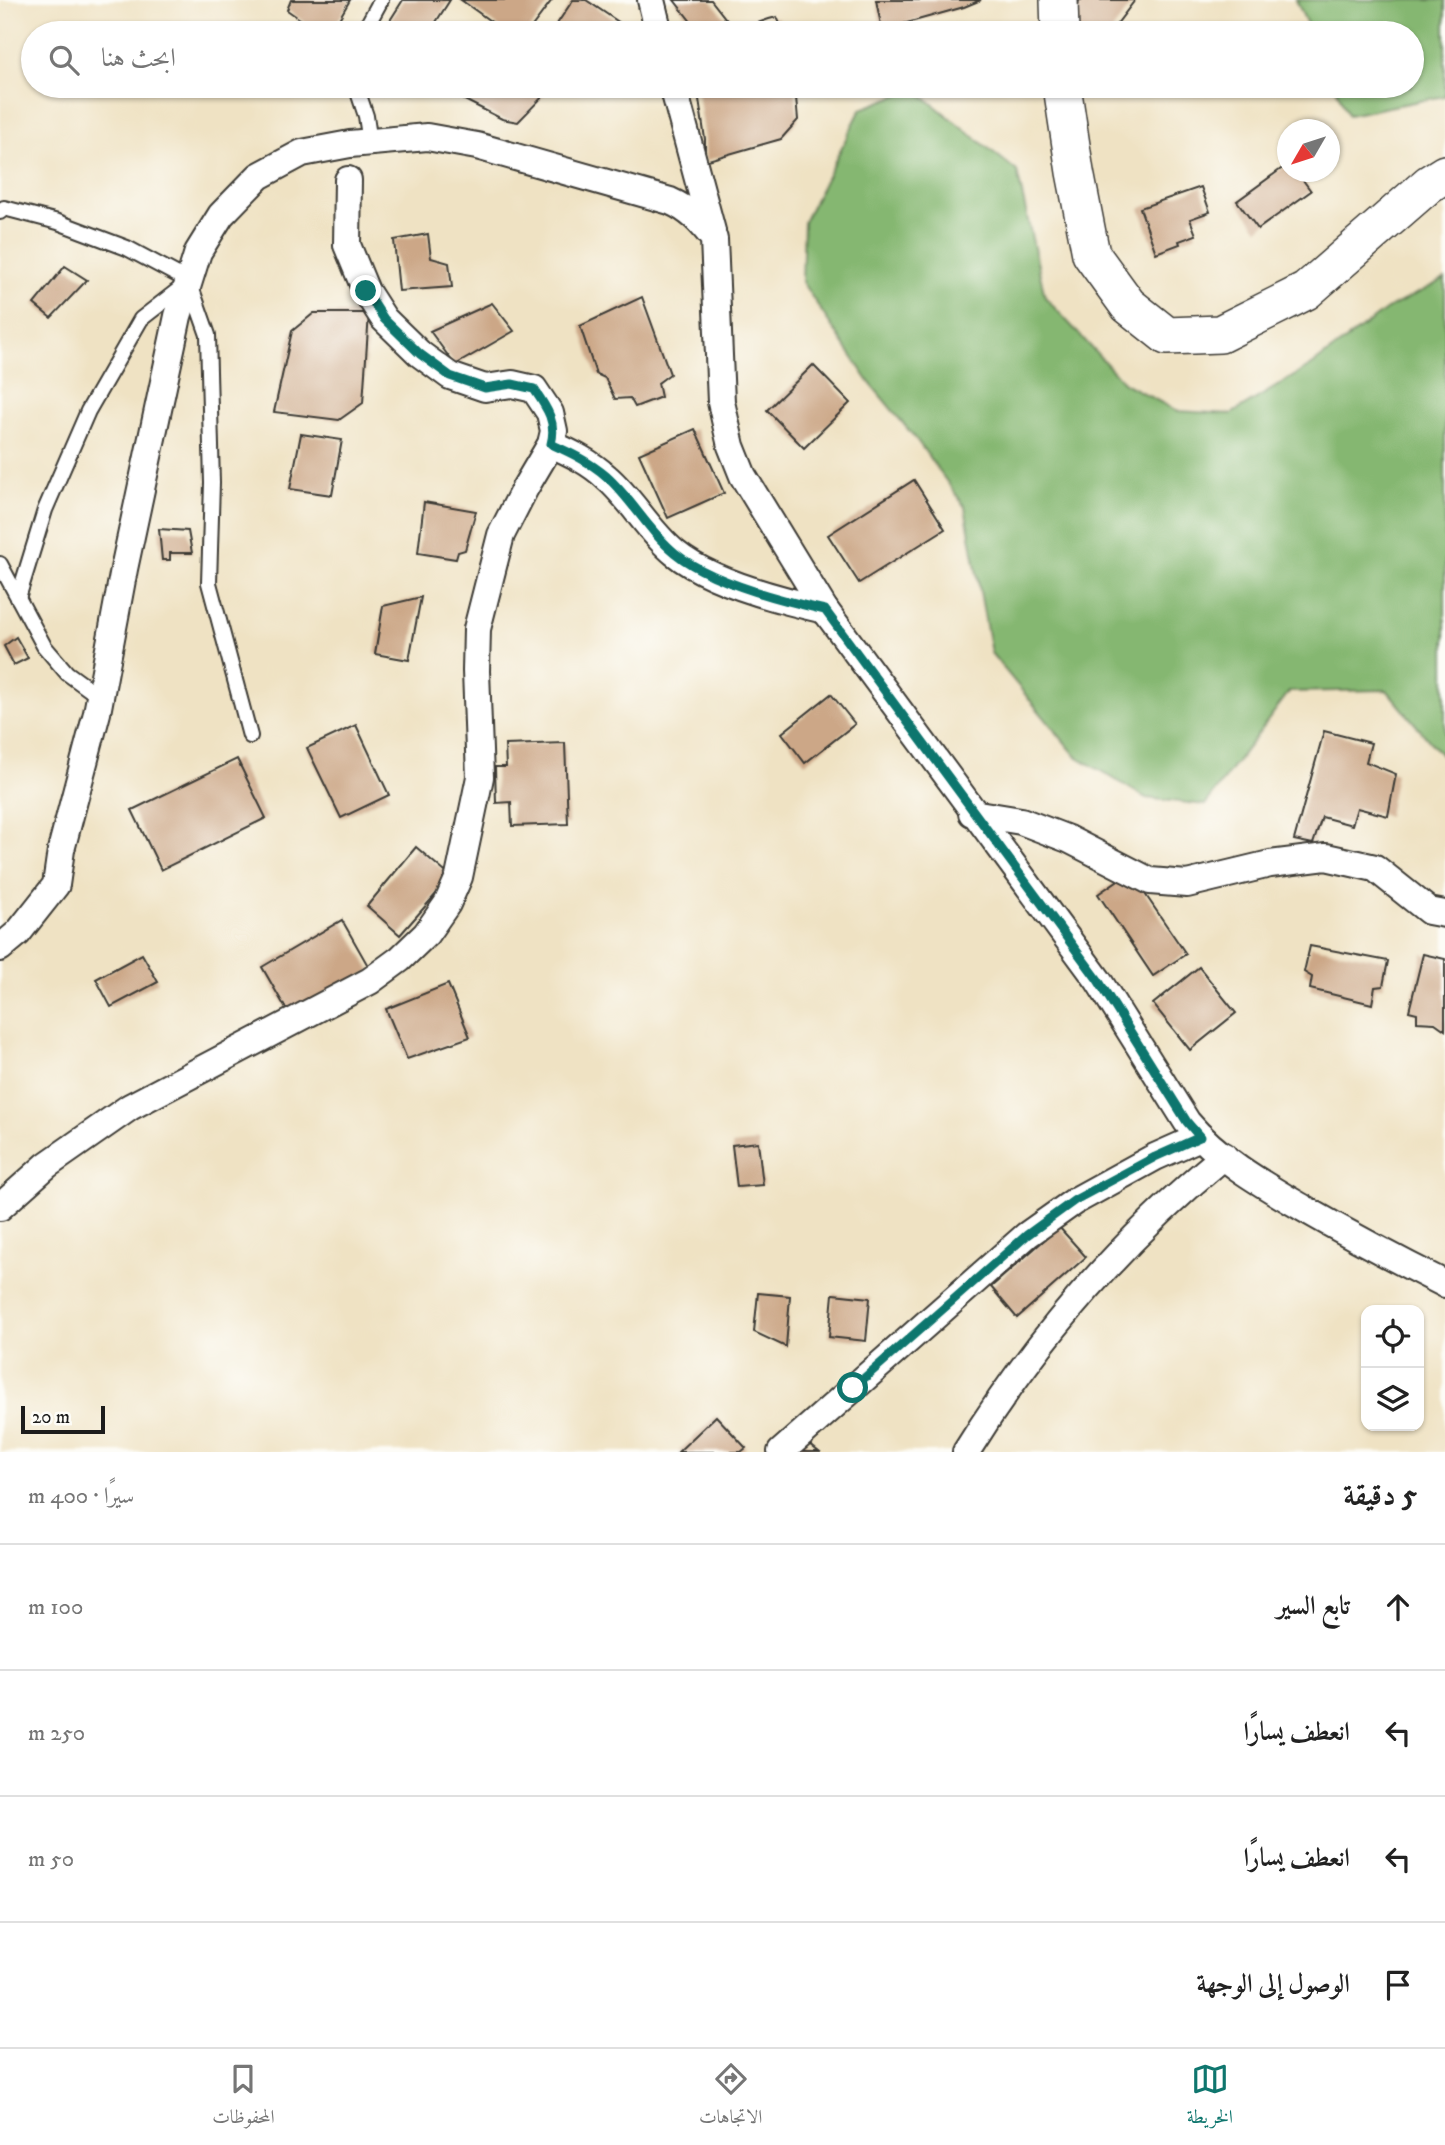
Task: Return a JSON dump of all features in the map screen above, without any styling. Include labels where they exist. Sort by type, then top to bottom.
[{"type":"main road","points":[[1059,0],[1060,21]]},
{"type":"main road","points":[[1064,98],[1091,254],[1128,305],[1167,336],[1220,334],[1306,291],[1429,184],[1445,174]]},
{"type":"street","points":[[651,0],[656,21]]},
{"type":"street","points":[[676,98],[714,239],[721,402],[731,446],[743,476],[825,610],[972,813],[1098,980],[1187,1122],[1200,1137],[1257,1181],[1445,1284]]},
{"type":"street","points":[[0,948],[18,933],[56,886],[61,850],[100,697],[124,569],[178,316],[198,252],[221,215],[259,176],[302,153],[427,136],[477,146],[670,201],[686,208],[714,239]]},
{"type":"street","points":[[0,1207],[47,1165],[130,1107],[370,981],[400,959],[417,942],[440,914],[459,877],[480,777],[475,671],[477,629],[501,535],[551,444],[554,431],[550,413],[534,389],[512,384],[485,388],[450,376],[420,354],[384,319],[366,291],[347,245],[348,180]]},
{"type":"street","points":[[551,444],[581,457],[608,478],[675,553],[704,570],[745,588],[825,610]]},
{"type":"street","points":[[972,813],[1021,821],[1068,839],[1150,881],[1187,884],[1270,864],[1326,857],[1375,868],[1429,911],[1445,914]]},
{"type":"street","points":[[781,1452],[1027,1235],[1075,1200],[1155,1157],[1200,1137]]},
{"type":"street","points":[[966,1452],[995,1406],[1076,1300],[1178,1194],[1224,1156]]},
{"type":"lane","points":[[370,21],[381,0]]},
{"type":"lane","points":[[360,98],[370,143]]},
{"type":"lane","points":[[0,212],[4,208],[58,222],[127,248],[189,281],[208,335],[212,483],[209,583],[250,736]]},
{"type":"lane","points":[[18,598],[45,510],[88,411],[141,319],[189,281]]},
{"type":"lane","points":[[0,564],[44,646],[67,673],[100,697]]},
{"type":"green space","points":[[1296,0],[1445,0],[1445,96],[1348,115],[1340,98],[1424,98],[1424,21],[1306,21]]},
{"type":"green space","points":[[890,98],[925,98],[1017,171],[1045,297],[1124,383],[1177,411],[1231,414],[1312,365],[1387,309],[1445,279],[1445,760],[1387,690],[1289,692],[1205,805],[1146,798],[1076,756],[991,653],[965,507],[916,439],[869,382],[802,282],[804,222],[861,109]]},
{"type":"building","points":[[291,0],[350,0],[335,21],[303,21],[287,10]]},
{"type":"building","points":[[403,0],[450,0],[437,21],[390,21]]},
{"type":"building","points":[[461,0],[552,0],[536,21],[490,21]]},
{"type":"building","points":[[573,0],[586,0],[617,21],[559,21]]},
{"type":"building","points":[[674,0],[711,0],[727,21],[691,21]]},
{"type":"building","points":[[876,0],[981,0],[914,21],[880,21]]},
{"type":"building","points":[[1079,0],[1135,0],[1119,21],[1076,21]]},
{"type":"building","points":[[777,17],[779,21],[763,21]]},
{"type":"building","points":[[461,98],[541,98],[518,122],[502,119]]},
{"type":"building","points":[[699,98],[796,98],[798,120],[781,139],[705,161],[705,139]]},
{"type":"building","points":[[1277,172],[1277,182],[1304,182],[1311,191],[1258,229],[1237,201]]},
{"type":"building","points":[[1201,187],[1210,212],[1190,219],[1196,235],[1156,253],[1140,208]]},
{"type":"building","points":[[428,234],[431,258],[449,263],[452,287],[399,291],[394,240]]},
{"type":"building","points":[[65,266],[87,280],[51,318],[34,304]]},
{"type":"building","points":[[642,297],[670,374],[658,383],[661,397],[635,407],[630,398],[615,399],[605,378],[596,374],[580,326]]},
{"type":"building","points":[[492,303],[514,331],[455,365],[430,331]]},
{"type":"building","points":[[314,313],[369,313],[363,403],[339,420],[274,412],[292,331]]},
{"type":"building","points":[[813,365],[850,403],[804,448],[767,410]]},
{"type":"building","points":[[695,429],[724,493],[668,518],[639,454]]},
{"type":"building","points":[[301,434],[342,440],[332,495],[290,489]]},
{"type":"building","points":[[914,480],[945,529],[859,583],[828,535]]},
{"type":"building","points":[[424,502],[476,511],[465,550],[458,552],[456,559],[418,553]]},
{"type":"building","points":[[159,529],[188,531],[192,553],[170,553],[170,560],[162,560]]},
{"type":"building","points":[[421,597],[409,660],[375,654],[383,606]]},
{"type":"building","points":[[16,637],[28,658],[14,665],[4,646]]},
{"type":"building","points":[[831,694],[855,724],[805,763],[782,733]]},
{"type":"building","points":[[356,725],[389,795],[341,818],[307,748]]},
{"type":"building","points":[[1324,731],[1371,743],[1366,762],[1396,774],[1388,816],[1357,808],[1352,825],[1322,817],[1313,844],[1294,840]]},
{"type":"building","points":[[565,743],[568,824],[512,826],[511,802],[496,803],[495,767],[506,767],[505,745]]},
{"type":"building","points":[[237,759],[266,818],[161,870],[132,810]]},
{"type":"building","points":[[416,847],[451,877],[400,935],[367,906]]},
{"type":"building","points":[[1130,872],[1186,954],[1153,976],[1098,894]]},
{"type":"building","points":[[342,920],[371,971],[290,1016],[262,967]]},
{"type":"building","points":[[1310,946],[1388,961],[1383,986],[1375,987],[1372,1004],[1310,989],[1312,977],[1304,972]]},
{"type":"building","points":[[142,954],[158,982],[111,1007],[96,979]]},
{"type":"building","points":[[1423,954],[1445,959],[1445,1030],[1435,1023],[1417,1022],[1417,1013],[1409,1011]]},
{"type":"building","points":[[1199,967],[1236,1013],[1190,1050],[1153,1004]]},
{"type":"building","points":[[448,984],[470,1037],[407,1059],[386,1009]]},
{"type":"building","points":[[758,1142],[763,1185],[737,1187],[732,1145]]},
{"type":"building","points":[[1059,1227],[1086,1257],[1017,1318],[991,1287]]},
{"type":"building","points":[[758,1293],[790,1296],[786,1347],[754,1332]]},
{"type":"building","points":[[833,1294],[870,1298],[866,1341],[829,1337]]},
{"type":"building","points":[[716,1416],[746,1448],[741,1452],[678,1452]]},
{"type":"building","points":[[804,1440],[819,1452],[795,1452]]},
{"type":"route","points":[[366,291],[384,319],[420,354],[450,376],[485,388],[512,384],[534,389],[550,413],[554,431],[551,444],[581,457],[608,478],[675,553],[704,570],[745,588],[825,610],[958,794],[1098,980],[1187,1122],[1200,1137],[1155,1157],[1075,1200],[1027,1235],[853,1388]]}]
